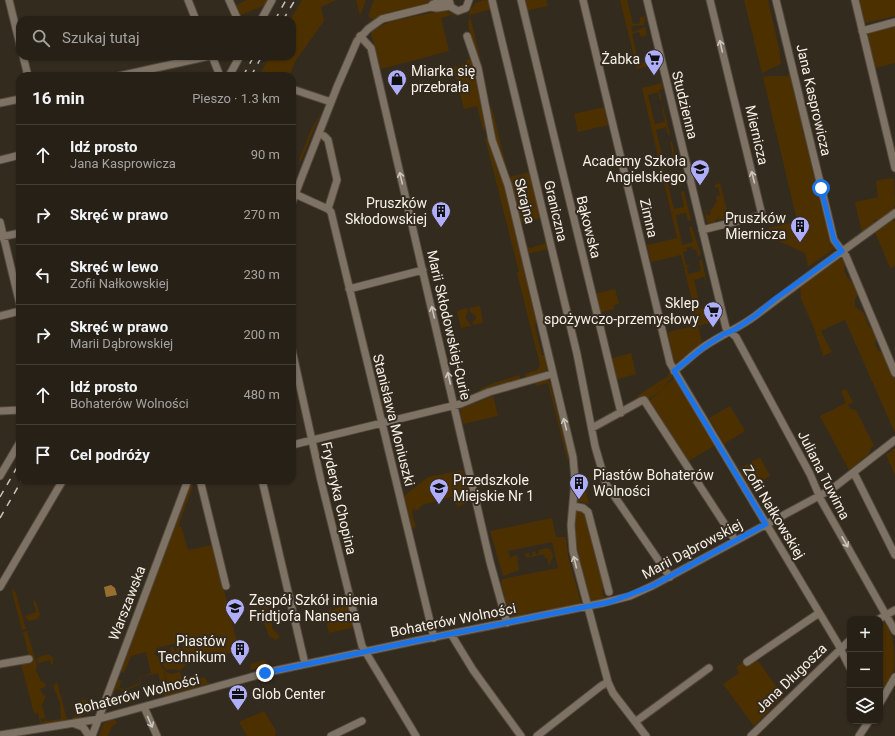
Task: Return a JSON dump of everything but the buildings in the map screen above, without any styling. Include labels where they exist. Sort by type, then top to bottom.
[{"type":"street","points":[[9,0],[16,29]]},
{"type":"street","points":[[188,0],[194,16]]},
{"type":"street","points":[[229,0],[236,16]]},
{"type":"street","points":[[263,16],[272,0]]},
{"type":"street","points":[[296,191],[350,54],[362,34],[379,21],[389,16],[430,7],[437,8],[449,2],[454,10],[462,10],[468,5],[469,0]]},
{"type":"street","name":"Graniczna","points":[[492,0],[577,354],[595,446],[609,490],[670,576]]},
{"type":"street","name":"Bąkowska","points":[[521,0],[620,413]]},
{"type":"street","name":"Zimna","points":[[584,0],[669,362],[674,371]]},
{"type":"street","name":"Studzienna","points":[[647,0],[725,323],[730,332]]},
{"type":"street","name":"Miernicza","points":[[702,230],[762,215],[710,0]]},
{"type":"street","name":"Jana Kasprowicza","points":[[776,0],[833,237],[846,256],[895,373]]},
{"type":"street","points":[[855,0],[895,168]]},
{"type":"street","points":[[862,31],[895,22]]},
{"type":"street","name":"Marii Skłodowskiej-Curie","points":[[362,34],[371,48],[455,405],[490,562],[507,623]]},
{"type":"street","name":"Skrajna","points":[[467,36],[478,68],[492,140],[508,185],[574,465],[575,485],[571,530],[572,547],[587,607],[608,682],[613,693],[646,736]]},
{"type":"street","points":[[24,60],[27,72]]},
{"type":"street","points":[[137,72],[193,60]]},
{"type":"street","points":[[213,60],[218,72]]},
{"type":"street","points":[[231,72],[238,60]]},
{"type":"street","points":[[296,90],[331,102]]},
{"type":"street","points":[[0,103],[16,100]]},
{"type":"street","points":[[296,194],[328,209],[337,180],[328,139],[324,136]]},
{"type":"street","points":[[0,160],[16,156]]},
{"type":"street","name":"Stanisława Moniuszki","points":[[328,209],[331,212],[434,638]]},
{"type":"street","points":[[674,371],[704,347],[755,316],[775,299],[895,214]]},
{"type":"street","points":[[0,222],[2,237],[16,290]]},
{"type":"street","points":[[2,237],[16,234]]},
{"type":"street","points":[[349,288],[423,270]]},
{"type":"street","points":[[0,316],[16,312]]},
{"type":"street","name":"Juliana Tuwima","points":[[730,332],[737,338],[810,474],[826,508],[895,631]]},
{"type":"street","name":"Fryderyka Chopina","points":[[296,368],[362,646],[416,736]]},
{"type":"street","name":"Zofii Nałkowskiej","points":[[674,371],[847,662]]},
{"type":"street","points":[[296,444],[455,405],[489,392],[552,374]]},
{"type":"street","points":[[592,428],[640,400],[644,400],[735,540]]},
{"type":"street","points":[[0,411],[16,410]]},
{"type":"street","name":"Marii Dąbrowskiej","points":[[630,596],[820,496],[854,473],[895,440]]},
{"type":"street","points":[[0,476],[16,449]]},
{"type":"street","points":[[854,473],[895,555]]},
{"type":"street","points":[[0,587],[61,484]]},
{"type":"street","name":"Warszawska","points":[[90,736],[99,719],[187,484]]},
{"type":"street","points":[[201,484],[226,586]]},
{"type":"street","points":[[263,484],[305,664]]},
{"type":"street","points":[[573,506],[583,508],[588,512],[609,592]]},
{"type":"street","name":"Bohaterów Wolności","points":[[0,735],[99,719],[265,673],[366,651],[587,607],[630,596]]},
{"type":"street","points":[[883,617],[895,610]]},
{"type":"street","points":[[747,662],[819,614]]},
{"type":"street","points":[[451,634],[473,670],[522,736]]},
{"type":"street","name":"Jana Długosza","points":[[751,736],[847,643]]},
{"type":"street","points":[[0,664],[29,659]]},
{"type":"street","points":[[635,722],[709,668]]},
{"type":"street","points":[[883,698],[895,677]]},
{"type":"street","points":[[537,736],[608,682]]},
{"type":"street","points":[[144,707],[157,736]]},
{"type":"street","points":[[330,736],[362,721]]},
{"type":"street","points":[[75,724],[83,727],[90,736]]},
{"type":"street","points":[[859,736],[867,724]]},
{"type":"shaded area","points":[[247,0],[267,0],[265,5],[239,16],[235,6]]},
{"type":"shaded area","points":[[302,0],[336,0],[321,7],[324,21],[296,60],[296,16],[292,16]]},
{"type":"shaded area","points":[[356,0],[366,0],[360,16]]},
{"type":"shaded area","points":[[374,0],[437,0],[425,6],[392,13],[373,20],[368,16]]},
{"type":"shaded area","points":[[485,0],[491,2],[491,9],[470,15],[487,88],[483,88],[469,38],[470,34],[468,21],[470,20],[469,12],[475,3]]},
{"type":"shaded area","points":[[523,0],[546,0],[548,6],[525,11]]},
{"type":"shaded area","points":[[620,0],[627,0],[633,24],[640,23],[640,17],[645,16],[644,25],[631,26],[633,32],[645,27],[647,35],[641,37],[639,32],[632,34],[639,64],[646,62],[646,57],[651,55],[653,62],[658,63],[637,69]]},
{"type":"shaded area","points":[[744,0],[768,0],[779,48],[781,64],[762,73]]},
{"type":"shaded area","points":[[858,0],[895,0],[895,16],[865,23]]},
{"type":"shaded area","points":[[445,10],[455,16],[458,23],[455,17],[451,15],[441,18],[449,51],[381,69],[371,34],[372,31],[391,21]]},
{"type":"shaded area","points":[[895,26],[895,63],[875,68],[867,35],[868,33]]},
{"type":"shaded area","points":[[472,58],[489,129],[483,130],[477,106],[464,109],[453,67],[467,64],[466,60]]},
{"type":"shaded area","points":[[268,60],[296,60],[291,72],[261,72]]},
{"type":"shaded area","points":[[791,68],[804,130],[802,131],[803,134],[805,133],[835,246],[835,248],[808,267],[805,253],[772,238],[769,228],[797,221],[763,77],[788,76],[789,69]]},
{"type":"shaded area","points":[[662,83],[663,89],[659,90],[662,100],[660,100],[658,92],[648,95],[655,124],[665,122],[663,106],[670,135],[668,135],[666,127],[656,130],[663,159],[673,157],[670,142],[672,141],[676,160],[665,162],[666,166],[663,167],[664,173],[668,172],[669,176],[679,174],[682,185],[679,186],[677,178],[667,180],[674,209],[684,207],[681,192],[684,191],[691,220],[688,221],[686,213],[676,215],[682,245],[693,242],[689,227],[692,227],[701,255],[698,256],[696,249],[693,250],[692,246],[686,248],[687,251],[683,252],[686,265],[691,266],[687,267],[688,274],[701,271],[699,260],[702,260],[707,285],[704,277],[694,280],[701,309],[711,307],[712,304],[717,305],[719,312],[716,313],[718,321],[698,326],[702,342],[706,341],[695,348],[694,347],[693,350],[681,359],[681,361],[676,363],[673,361],[668,332],[698,325],[681,255],[651,262],[647,245],[677,238],[642,88]]},
{"type":"shaded area","points":[[604,107],[608,125],[578,132],[574,114]]},
{"type":"shaded area","points":[[492,108],[509,177],[531,172],[541,218],[520,223],[498,153],[488,110]]},
{"type":"shaded area","points":[[320,114],[301,161],[299,160],[311,130]]},
{"type":"shaded area","points":[[489,137],[506,181],[515,230],[537,320],[535,326],[542,355],[545,355],[547,369],[545,372],[526,378],[524,374],[537,370],[540,365],[517,273],[519,272],[485,138]]},
{"type":"shaded area","points":[[891,178],[894,179],[895,205],[893,206],[895,209],[878,221],[876,219],[873,221],[875,223],[862,233],[855,202],[878,197],[876,181]]},
{"type":"shaded area","points":[[720,183],[729,218],[718,220],[719,215],[714,224],[711,225],[707,222],[705,214],[710,216],[711,210],[704,211],[712,209],[717,201],[716,196],[720,195],[718,187],[715,188],[714,185]]},
{"type":"shaded area","points":[[892,220],[895,221],[895,266],[890,268],[875,232]]},
{"type":"shaded area","points":[[547,240],[549,249],[526,254],[526,245],[530,248],[544,244]]},
{"type":"shaded area","points":[[843,255],[847,264],[844,267],[846,275],[849,280],[856,284],[859,292],[855,299],[855,307],[864,313],[869,327],[877,335],[875,345],[878,350],[884,354],[895,379],[895,433],[845,320],[821,331],[832,352],[823,356],[814,328],[801,299],[800,286]]},
{"type":"shaded area","points":[[615,289],[619,304],[614,305],[614,309],[599,313],[594,294]]},
{"type":"shaded area","points":[[480,306],[483,323],[473,325],[472,322],[475,320],[476,316],[470,312],[469,308]]},
{"type":"shaded area","points":[[467,308],[468,312],[465,317],[471,326],[461,328],[457,311]]},
{"type":"shaded area","points":[[631,353],[636,374],[615,380],[610,359]]},
{"type":"shaded area","points":[[672,372],[674,375],[662,389],[648,400],[644,396],[639,399],[637,396]]},
{"type":"shaded area","points":[[520,375],[520,380],[481,392],[480,389]]},
{"type":"shaded area","points":[[675,377],[714,442],[714,446],[689,461],[688,464],[665,428],[667,427],[663,425],[648,402]]},
{"type":"shaded area","points":[[546,379],[550,383],[569,459],[567,459],[548,383],[536,386],[535,382]]},
{"type":"shaded area","points":[[846,389],[853,402],[848,405],[850,409],[856,410],[874,446],[871,448],[869,454],[849,470],[820,416],[846,403],[841,391]]},
{"type":"shaded area","points":[[493,396],[498,416],[463,424],[460,410],[462,408]]},
{"type":"shaded area","points":[[730,406],[745,431],[724,444],[709,418]]},
{"type":"shaded area","points":[[895,448],[895,475],[886,455]]},
{"type":"shaded area","points":[[760,457],[770,476],[750,488],[739,469]]},
{"type":"shaded area","points":[[463,470],[469,502],[457,507],[454,496],[422,505],[418,510],[413,509],[412,513],[416,527],[412,528],[404,496],[428,477]]},
{"type":"shaded area","points":[[579,474],[581,474],[589,504],[577,501]]},
{"type":"shaded area","points":[[190,484],[194,484],[178,527],[181,526],[188,550],[213,545],[239,651],[215,657],[214,655],[203,659],[199,647],[202,641],[197,638],[157,648],[154,654],[159,658],[161,666],[165,671],[164,673],[169,689],[176,688],[205,677],[207,682],[211,683],[164,697],[158,673],[140,677],[141,684],[125,691],[116,689],[112,698],[111,697],[118,679],[121,680],[119,688],[125,689],[140,683],[139,677],[151,673],[146,652],[131,656],[124,673],[120,671],[171,533],[181,513],[180,510]]},
{"type":"shaded area","points":[[578,510],[585,512],[605,587],[602,590],[604,597],[608,597],[593,602],[590,600],[577,546],[575,523],[576,512]]},
{"type":"shaded area","points":[[552,518],[556,537],[566,537],[568,556],[581,603],[547,610],[544,609],[511,617],[509,615],[501,583],[502,579],[558,568],[552,542],[508,551],[510,557],[517,555],[519,570],[503,576],[490,531]]},
{"type":"shaded area","points":[[547,548],[551,550],[553,556],[550,564],[548,564],[548,558],[545,559],[544,554],[526,558],[525,553],[529,553],[529,556],[533,555],[532,552],[535,551],[536,554],[539,554],[539,550]]},
{"type":"shaded area","points":[[111,585],[115,588],[117,595],[106,597],[104,587]]},
{"type":"shaded area","points":[[11,588],[16,593],[26,629],[22,630]]},
{"type":"shaded area","points":[[33,600],[36,602],[40,615],[37,619],[29,621],[25,616],[36,612]]},
{"type":"shaded area","points":[[348,605],[355,627],[329,633],[324,612]]},
{"type":"shaded area","points":[[265,606],[268,608],[265,612],[272,620],[272,628],[280,637],[276,640],[269,636],[260,612]]},
{"type":"shaded area","points":[[883,622],[890,631],[892,637],[894,670],[883,690]]},
{"type":"shaded area","points":[[27,631],[37,665],[36,671],[41,681],[46,684],[45,687],[40,689],[43,695],[46,696],[42,705],[46,721],[61,719],[60,703],[53,686],[57,682],[67,720],[44,724],[42,722],[45,721],[44,718],[40,719],[43,724],[40,724],[38,712],[37,714],[34,713],[21,664],[30,661],[23,632]]},
{"type":"shaded area","points":[[193,641],[193,645],[198,647],[201,660],[186,664],[180,671],[176,669],[166,670],[160,657],[163,653],[162,650],[167,648],[168,653],[171,652],[170,647],[173,647],[175,651],[177,650],[176,646],[179,645],[181,650],[183,649],[182,644],[185,643],[186,648],[189,647],[188,642]]},
{"type":"shaded area","points":[[48,654],[53,657],[53,665],[51,664],[50,660],[38,663],[37,658]]},
{"type":"shaded area","points":[[756,658],[783,696],[754,726],[723,684],[739,673],[736,667],[745,661]]},
{"type":"shaded area","points":[[264,660],[269,666],[250,670],[251,664]]},
{"type":"shaded area","points":[[166,672],[172,674],[180,672],[182,681],[180,685],[176,688],[169,688]]},
{"type":"shaded area","points":[[81,699],[97,702],[93,705],[88,701],[84,705],[89,709],[84,714]]},
{"type":"shaded area","points":[[264,711],[276,731],[275,736],[247,736],[239,722]]},
{"type":"shaded area","points":[[84,714],[80,718],[72,719],[72,717]]},
{"type":"shaded area","points":[[111,720],[115,720],[117,723],[112,726],[108,736],[99,736],[103,724]]},
{"type":"railway","points":[[277,16],[286,0]]},
{"type":"railway","points":[[285,16],[295,0]]},
{"type":"railway","points":[[245,72],[252,60]]},
{"type":"railway","points":[[253,72],[260,60]]},
{"type":"railway","points":[[0,497],[16,469]]},
{"type":"railway","points":[[0,518],[20,484]]},
{"type":"place","name":"Żabka","points":[[654,76]]},
{"type":"place","name":"Miarka się przebrała","points":[[397,96]]},
{"type":"place","name":"Academy Szkoła Angielskiego","points":[[700,186]]},
{"type":"place","name":"Pruszków Skłodowskiej","points":[[441,228]]},
{"type":"place","name":"Pruszków Miernicza","points":[[800,243]]},
{"type":"place","name":"Sklep spożywczo-przemysłowy","points":[[713,328]]},
{"type":"place","name":"Piastów Bohaterów Wolności","points":[[579,500]]},
{"type":"place","name":"Przedszkole Miejskie Nr 1","points":[[439,505]]},
{"type":"place","name":"Zespół Szkół imienia Fridtjofa Nansena","points":[[235,625]]},
{"type":"place","name":"Piastów Technikum","points":[[240,666]]},
{"type":"place","name":"Glob Center","points":[[238,711]]},
{"type":"route","points":[[265,673],[610,602],[638,593],[652,586],[766,524],[674,371],[697,351],[755,316],[775,299],[842,251],[834,240],[821,188]]}]
